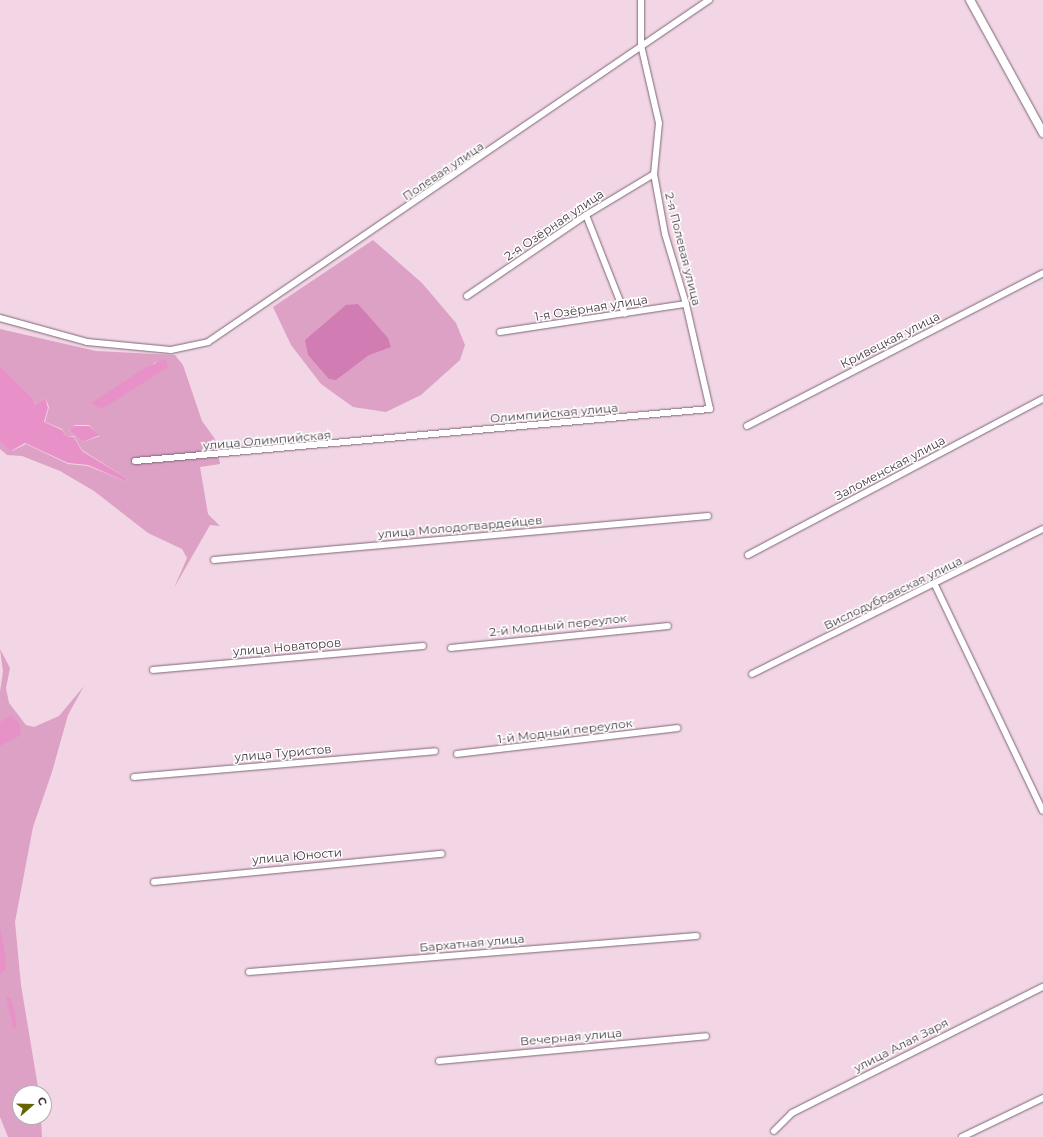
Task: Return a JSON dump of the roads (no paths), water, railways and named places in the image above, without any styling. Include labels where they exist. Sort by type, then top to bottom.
[{"type":"main road","points":[[970,0],[1043,133]]},
{"type":"street","name":"2-я Полевая улица","points":[[641,0],[641,45],[659,123],[654,174],[666,234],[686,304],[710,409]]},
{"type":"street","name":"Полевая улица","points":[[0,318],[87,342],[171,350],[208,342],[495,149],[641,45],[710,0]]},
{"type":"street","name":"2-я Озёрная улица","points":[[467,296],[586,215],[654,174]]},
{"type":"street","points":[[586,215],[625,314]]},
{"type":"street","name":"Кривецкая улица","points":[[747,426],[1043,273]]},
{"type":"street","name":"1-я Озёрная улица","points":[[500,332],[686,304]]},
{"type":"street","name":"Заломенская улица","points":[[748,555],[1043,399]]},
{"type":"street","name":"Олимпийская улица","points":[[400,439],[710,409]]},
{"type":"street","name":"улица Олимпийская","points":[[136,461],[400,439]]},
{"type":"street","name":"улица Молодогвардейцев","points":[[214,560],[708,516]]},
{"type":"street","name":"Вислодубравская улица","points":[[752,674],[935,585],[1043,529]]},
{"type":"street","points":[[935,585],[1043,811]]},
{"type":"street","name":"2-й Модный переулок","points":[[451,648],[668,626]]},
{"type":"street","name":"улица Новаторов","points":[[153,670],[423,646]]},
{"type":"street","name":"1-й Модный переулок","points":[[457,754],[677,728]]},
{"type":"street","name":"улица Туристов","points":[[134,777],[434,751]]},
{"type":"street","name":"улица Юности","points":[[154,882],[442,854]]},
{"type":"street","name":"Бархатная улица","points":[[249,972],[697,936]]},
{"type":"street","name":"улица Алая Заря","points":[[774,1131],[792,1113],[1043,987]]},
{"type":"street","name":"Вечерная улица","points":[[439,1061],[706,1036]]},
{"type":"street","points":[[962,1137],[1043,1098]]}]
